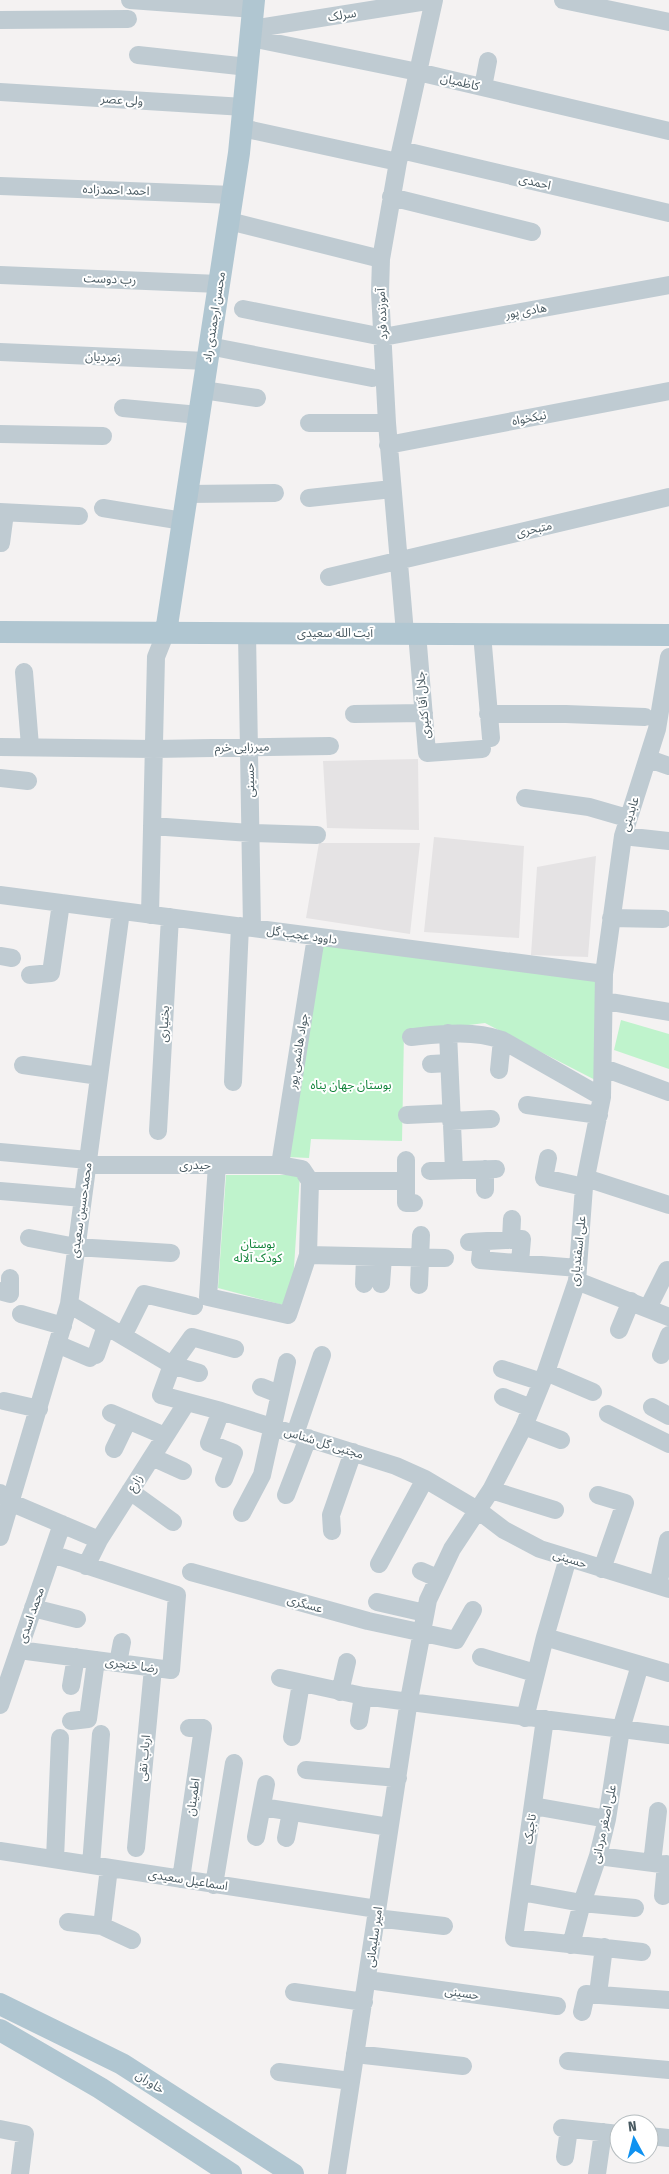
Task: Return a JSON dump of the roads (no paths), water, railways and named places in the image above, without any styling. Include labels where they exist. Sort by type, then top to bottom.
[{"type":"main road","name":"محسن ارجمندی راد","points":[[166,632],[233,195],[253,19]]},
{"type":"main road","name":"آیت الله سعیدی","points":[[0,632],[669,635]]},
{"type":"main road","name":"خاوران","points":[[0,2004],[122,2064],[293,2174]]},
{"type":"main road","points":[[0,2030],[100,2088],[232,2174]]},
{"type":"street","points":[[130,0],[253,19]]},
{"type":"street","name":"سرلک","points":[[253,19],[434,0]]},
{"type":"street","name":"آموزنده فرد","points":[[411,633],[400,560],[388,445],[381,259],[399,156],[434,0]]},
{"type":"street","points":[[563,0],[669,22]]},
{"type":"street","points":[[0,20],[128,19]]},
{"type":"street","name":"کاظمیان","points":[[253,19],[418,72],[669,131]]},
{"type":"street","points":[[138,55],[248,67]]},
{"type":"street","points":[[483,87],[488,61]]},
{"type":"street","name":"ولی عصر","points":[[0,92],[243,118],[399,156]]},
{"type":"street","name":"احمدی","points":[[399,156],[669,213]]},
{"type":"street","name":"احمد احمدزاده","points":[[0,186],[233,195]]},
{"type":"street","points":[[391,197],[532,232]]},
{"type":"street","points":[[229,221],[381,259]]},
{"type":"street","name":"رب دوست","points":[[0,275],[219,284]]},
{"type":"street","name":"هادی پور","points":[[384,337],[669,285]]},
{"type":"street","points":[[243,309],[384,337]]},
{"type":"street","name":"زمردیان","points":[[0,352],[208,353],[372,378]]},
{"type":"street","points":[[203,390],[257,398]]},
{"type":"street","name":"نیکخواه","points":[[388,445],[669,391]]},
{"type":"street","points":[[124,408],[200,415]]},
{"type":"street","points":[[309,423],[387,423]]},
{"type":"street","points":[[0,434],[103,436]]},
{"type":"street","points":[[309,498],[392,489]]},
{"type":"street","points":[[187,494],[275,493]]},
{"type":"street","name":"متبحری","points":[[329,577],[669,498]]},
{"type":"street","points":[[103,508],[183,521]]},
{"type":"street","points":[[1,543],[3,512],[80,516]]},
{"type":"street","points":[[150,914],[156,656],[166,632]]},
{"type":"street","name":"حسینی","points":[[233,1082],[246,927],[250,833],[247,633]]},
{"type":"street","name":"جلال آقا کثیری","points":[[411,633],[424,713],[427,753],[486,743],[488,714]]},
{"type":"street","points":[[482,634],[488,714],[523,708],[567,707],[609,708],[645,717]]},
{"type":"street","name":"عابدینی","points":[[604,974],[623,836],[648,759],[663,730],[669,657]]},
{"type":"street","points":[[24,672],[30,746]]},
{"type":"street","points":[[354,714],[424,713]]},
{"type":"street","name":"میرزایی خرم","points":[[0,747],[30,746],[154,750],[249,746],[330,746]]},
{"type":"street","points":[[648,759],[669,766]]},
{"type":"street","points":[[0,778],[28,781]]},
{"type":"street","points":[[525,798],[589,807],[628,818]]},
{"type":"street","points":[[152,826],[250,833],[316,835]]},
{"type":"street","points":[[623,836],[669,841]]},
{"type":"street","name":"داوود عجب گل","points":[[0,895],[604,974]]},
{"type":"street","points":[[30,975],[51,973],[61,903]]},
{"type":"street","name":"محمدحسین سعیدی","points":[[0,1537],[6,1498],[39,1409],[69,1304],[121,911]]},
{"type":"street","name":"بختیاری","points":[[158,1132],[170,917]]},
{"type":"street","points":[[611,918],[663,919]]},
{"type":"street","name":"جواد هاشمی پور","points":[[280,1165],[316,936]]},
{"type":"street","name":"علی اسفندیاری","points":[[479,1511],[524,1426],[544,1377],[577,1274],[585,1183],[602,1097],[604,1068],[604,974]]},
{"type":"street","points":[[605,1001],[669,1011]]},
{"type":"street","points":[[411,1037],[448,1033],[485,1034],[502,1040],[602,1097]]},
{"type":"street","points":[[448,1033],[454,1170]]},
{"type":"street","points":[[499,1070],[502,1040]]},
{"type":"street","points":[[431,1064],[449,1063]]},
{"type":"street","points":[[24,1065],[99,1076]]},
{"type":"street","points":[[604,1068],[669,1092]]},
{"type":"street","points":[[527,1105],[599,1115]]},
{"type":"street","points":[[407,1115],[490,1119]]},
{"type":"street","name":"حیدری","points":[[0,1152],[87,1163],[280,1165],[306,1175],[404,1181]]},
{"type":"street","points":[[548,1158],[544,1178],[585,1183],[669,1205]]},
{"type":"street","points":[[406,1160],[404,1181],[406,1203],[414,1203]]},
{"type":"street","points":[[201,1302],[217,1165]]},
{"type":"street","points":[[430,1172],[490,1169],[485,1190]]},
{"type":"street","points":[[123,1336],[144,1294],[288,1315],[308,1255],[306,1175]]},
{"type":"street","points":[[0,1191],[83,1198]]},
{"type":"street","points":[[511,1240],[512,1219]]},
{"type":"street","points":[[419,1285],[421,1235]]},
{"type":"street","points":[[29,1238],[76,1247],[171,1253]]},
{"type":"street","points":[[520,1262],[522,1239],[476,1242],[480,1260],[520,1262],[577,1274],[631,1301],[669,1317]]},
{"type":"street","points":[[308,1255],[444,1258]]},
{"type":"street","points":[[365,1257],[373,1284],[383,1257]]},
{"type":"street","points":[[648,1308],[667,1270]]},
{"type":"street","points":[[619,1330],[631,1301]]},
{"type":"street","points":[[69,1304],[172,1365],[199,1373]]},
{"type":"street","points":[[21,1314],[63,1326]]},
{"type":"street","points":[[57,1344],[93,1356],[106,1326]]},
{"type":"street","points":[[661,1355],[669,1335]]},
{"type":"street","points":[[172,1365],[192,1337],[235,1349]]},
{"type":"street","points":[[286,1495],[322,1356]]},
{"type":"street","points":[[242,1513],[262,1475],[271,1427],[287,1362]]},
{"type":"street","name":"مجتبی گل شناس","points":[[172,1365],[161,1395],[396,1466],[425,1479],[479,1511]]},
{"type":"street","points":[[502,1369],[544,1377],[593,1392]]},
{"type":"street","points":[[261,1387],[279,1394]]},
{"type":"street","points":[[503,1397],[531,1408]]},
{"type":"street","points":[[4,1401],[39,1409]]},
{"type":"street","name":"زارع","points":[[86,1566],[99,1540],[187,1402]]},
{"type":"street","points":[[652,1407],[669,1416]]},
{"type":"street","points":[[221,1412],[209,1443],[234,1453],[224,1479]]},
{"type":"street","points":[[111,1414],[165,1436]]},
{"type":"street","points":[[608,1414],[668,1441]]},
{"type":"street","points":[[114,1449],[128,1420]]},
{"type":"street","points":[[524,1426],[561,1440]]},
{"type":"street","points":[[332,1531],[331,1516],[353,1452]]},
{"type":"street","points":[[152,1457],[183,1471]]},
{"type":"street","points":[[379,1564],[425,1479]]},
{"type":"street","points":[[130,1490],[173,1522]]},
{"type":"street","points":[[491,1490],[555,1510]]},
{"type":"street","points":[[598,1494],[625,1503],[602,1569]]},
{"type":"street","points":[[6,1498],[99,1540]]},
{"type":"street","name":"حسینی","points":[[479,1511],[504,1530],[540,1549],[663,1587]]},
{"type":"street","name":"امیر سلیمانی","points":[[337,2174],[368,1980],[408,1700],[425,1613],[429,1575],[452,1549],[479,1511]]},
{"type":"street","name":"محمد اسدی","points":[[0,1705],[62,1524]]},
{"type":"street","points":[[663,1587],[664,1539]]},
{"type":"street","points":[[52,1554],[86,1566]]},
{"type":"street","points":[[525,1718],[544,1636],[568,1558]]},
{"type":"street","name":"رضا خنجری","points":[[19,1650],[171,1670],[177,1595],[86,1566]]},
{"type":"street","name":"عسگری","points":[[191,1572],[420,1633],[456,1640],[474,1610]]},
{"type":"street","points":[[377,1602],[425,1613]]},
{"type":"street","points":[[33,1608],[77,1619]]},
{"type":"street","points":[[544,1636],[669,1673]]},
{"type":"street","points":[[118,1663],[122,1642]]},
{"type":"street","points":[[71,1686],[76,1657]]},
{"type":"street","points":[[481,1657],[535,1674]]},
{"type":"street","points":[[71,1721],[88,1720],[96,1660]]},
{"type":"street","points":[[340,1692],[347,1662]]},
{"type":"street","name":"علی اصغر مردانی","points":[[571,1945],[582,1902],[598,1856],[607,1819],[621,1729],[640,1664]]},
{"type":"street","name":"ارباب تقی","points":[[136,1848],[153,1668]]},
{"type":"street","points":[[280,1678],[362,1696],[408,1700],[525,1718],[669,1735]]},
{"type":"street","points":[[292,1737],[301,1683]]},
{"type":"street","points":[[359,1721],[362,1696]]},
{"type":"street","name":"تاجیک","points":[[545,1719],[514,1938],[571,1945]]},
{"type":"street","name":"اطمینان","points":[[181,1879],[203,1728],[189,1728]]},
{"type":"street","points":[[91,1865],[100,1734]]},
{"type":"street","points":[[55,1859],[60,1738]]},
{"type":"street","points":[[214,1885],[234,1763]]},
{"type":"street","points":[[306,1770],[398,1778]]},
{"type":"street","points":[[256,1837],[266,1784]]},
{"type":"street","points":[[533,1806],[607,1819]]},
{"type":"street","points":[[262,1807],[389,1827]]},
{"type":"street","points":[[658,1811],[663,1896]]},
{"type":"street","points":[[286,1838],[291,1812]]},
{"type":"street","name":"اسماعیل سعیدی","points":[[0,1850],[181,1879],[444,1926]]},
{"type":"street","points":[[598,1856],[662,1864]]},
{"type":"street","points":[[102,1926],[109,1868]]},
{"type":"street","points":[[521,1892],[635,1908]]},
{"type":"street","points":[[68,1922],[102,1926],[132,1940]]},
{"type":"street","points":[[571,1945],[642,1952]]},
{"type":"street","points":[[598,1994],[604,1947]]},
{"type":"street","name":"حسینی","points":[[368,1980],[557,2006]]},
{"type":"street","points":[[294,1992],[364,2002]]},
{"type":"street","points":[[582,2012],[586,1994],[669,2000]]},
{"type":"street","points":[[355,2054],[463,2066]]},
{"type":"street","points":[[568,2060],[669,2070]]},
{"type":"street","points":[[278,2072],[351,2081]]},
{"type":"street","points":[[565,2157],[565,2128],[609,2133]]},
{"type":"street","points":[[0,2129],[25,2134],[20,2174]]},
{"type":"street","points":[[597,2174],[609,2139]]},
{"type":"park label","name":"بوستان جهان پناه","points":[[351,1085]]},
{"type":"park label","name":"بوستان کودک آلاله","points":[[258,1251]]}]
